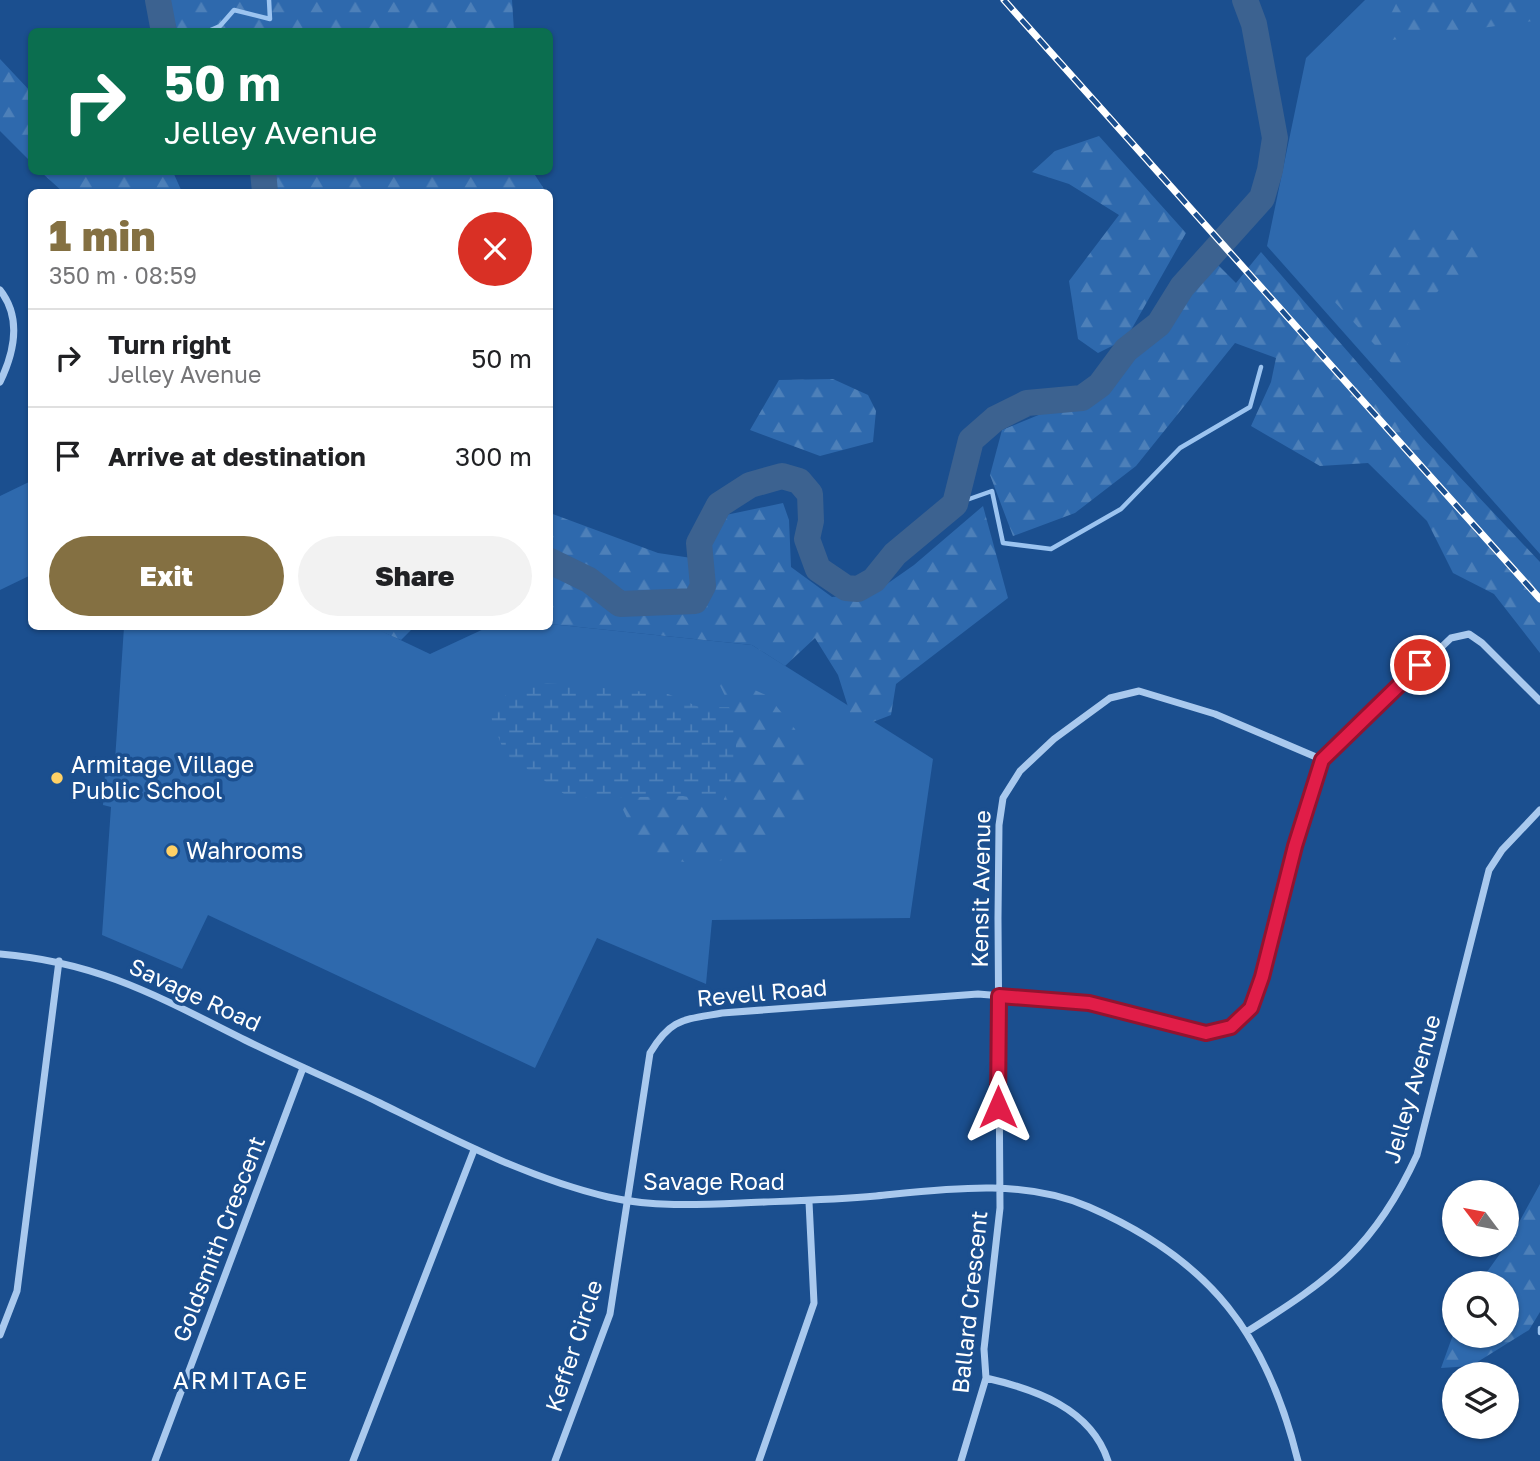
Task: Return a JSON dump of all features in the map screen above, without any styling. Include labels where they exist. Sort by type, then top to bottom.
[{"type":"street","points":[[0,290],[14,322],[12,357],[0,382]]},
{"type":"street","points":[[999,996],[1089,1003],[1206,1033],[1231,1027],[1251,1008],[1262,977],[1295,846],[1322,760],[1451,638],[1469,634],[1482,643],[1540,701]]},
{"type":"street","name":"Kensit Avenue","points":[[998,1187],[999,825],[1003,798],[1020,771],[1087,713],[1110,698],[1139,691],[1215,714],[1322,760]]},
{"type":"street","name":"Jelley Avenue","points":[[1248,1331],[1339,1268],[1366,1241],[1405,1183],[1418,1155],[1489,870],[1502,850],[1540,810]]},
{"type":"street","name":"Savage Road","points":[[0,954],[59,961],[131,983],[474,1150],[593,1192],[629,1200],[696,1205],[809,1202],[998,1187],[1057,1195],[1090,1208],[1148,1238],[1180,1259],[1212,1287],[1248,1331],[1269,1370],[1288,1420],[1298,1461]]},
{"type":"street","points":[[0,1335],[17,1291],[59,961]]},
{"type":"street","name":"Revell Road","points":[[629,1200],[629,1180],[650,1054],[664,1030],[684,1020],[722,1013],[978,994],[999,996]]},
{"type":"street","name":"Goldsmith Crescent","points":[[155,1461],[303,1068]]},
{"type":"street","points":[[353,1461],[474,1150]]},
{"type":"street","name":"Ballard Crescent","points":[[961,1461],[986,1378],[984,1349],[1000,1208],[998,1187]]},
{"type":"street","name":"Keffer Circle","points":[[555,1461],[610,1314],[629,1200]]},
{"type":"street","points":[[760,1461],[814,1303],[809,1202]]},
{"type":"street","points":[[986,1378],[1049,1396],[1093,1433],[1108,1461]]},
{"type":"green space","points":[[169,0],[512,0],[514,28],[176,28]]},
{"type":"green space","points":[[1365,0],[1540,0],[1540,554],[1267,246],[1306,58]]},
{"type":"green space","points":[[1398,0],[1540,0],[1540,20],[1377,42]]},
{"type":"green space","points":[[0,59],[28,89],[28,159],[0,131]]},
{"type":"green space","points":[[1099,136],[1186,233],[1126,339],[1098,353],[1078,339],[1069,281],[1119,215],[1069,184],[1032,172],[1055,151]]},
{"type":"green space","points":[[44,175],[174,175],[181,189],[60,189]]},
{"type":"green space","points":[[265,175],[535,175],[544,189],[277,189]]},
{"type":"green space","points":[[1421,224],[1439,225],[1475,239],[1481,258],[1467,279],[1445,285],[1429,302],[1410,337],[1401,373],[1331,298],[1339,288]]},
{"type":"green space","points":[[1261,252],[1423,438],[1540,562],[1540,653],[1494,594],[1453,573],[1427,521],[1368,463],[1320,466],[1251,426],[1271,382],[1276,358],[1235,343],[1136,466],[1075,513],[1013,536],[990,475],[1002,430],[1075,400],[1106,382],[1204,274],[1218,265],[1236,283]]},
{"type":"green space","points":[[833,379],[868,395],[876,411],[873,442],[820,456],[750,430],[779,380]]},
{"type":"green space","points":[[28,482],[28,576],[0,590],[0,496]]},
{"type":"green space","points":[[783,503],[789,520],[791,567],[832,597],[874,593],[914,565],[983,506],[1008,598],[896,684],[891,715],[855,729],[838,675],[815,638],[785,666],[752,645],[553,624],[553,514],[658,553],[705,560],[721,516]]},
{"type":"green space","points":[[553,624],[752,645],[933,759],[910,918],[712,920],[706,984],[597,938],[535,1068],[208,915],[182,969],[102,935],[111,807],[103,805],[105,774],[114,775],[124,630],[379,630],[430,654],[482,630],[553,630]]},
{"type":"green space","points":[[378,630],[411,630],[401,640]]},
{"type":"green space","points":[[713,671],[768,696],[795,729],[811,772],[802,811],[766,848],[704,865],[645,856],[617,797],[683,796],[723,801],[730,785],[739,725]]},
{"type":"green space","points":[[547,683],[668,694],[699,707],[729,707],[739,725],[730,785],[723,801],[683,796],[567,796],[505,754],[490,715],[509,691]]},
{"type":"green space","points":[[1540,1184],[1540,1312],[1529,1330],[1519,1336],[1519,1271],[1488,1271],[1498,1257],[1519,1257],[1519,1222]]},
{"type":"green space","points":[[1448,1348],[1500,1348],[1477,1362],[1443,1362]]},
{"type":"waterway","points":[[158,0],[163,28]]},
{"type":"waterway","points":[[215,28],[234,10],[270,19],[269,0]]},
{"type":"waterway","points":[[553,562],[589,580],[620,604],[695,601],[703,586],[699,543],[719,505],[750,485],[782,476],[799,481],[810,494],[811,521],[807,539],[818,569],[846,588],[858,589],[874,580],[895,554],[955,504],[971,440],[995,419],[1027,403],[1082,398],[1100,385],[1126,350],[1159,324],[1182,287],[1262,198],[1275,138],[1254,24],[1245,0]]},
{"type":"waterway","points":[[263,175],[265,189]]},
{"type":"waterway","points":[[955,504],[992,491],[1003,543],[1051,549],[1121,509],[1180,448],[1250,407],[1261,367]]},
{"type":"waterway","points":[[1540,1328],[1540,1333]]},
{"type":"railway","points":[[1004,0],[1540,599]]},
{"type":"place","name":"Armitage Village Public School","points":[[57,778]]},
{"type":"place","name":"Wahrooms","points":[[172,851]]},
{"type":"district","name":"ARMITAGE","points":[[241,1381]]},
{"type":"route","points":[[998,1107],[999,996],[1089,1003],[1206,1033],[1231,1027],[1251,1008],[1262,977],[1301,822],[1322,760],[1420,665]]}]
